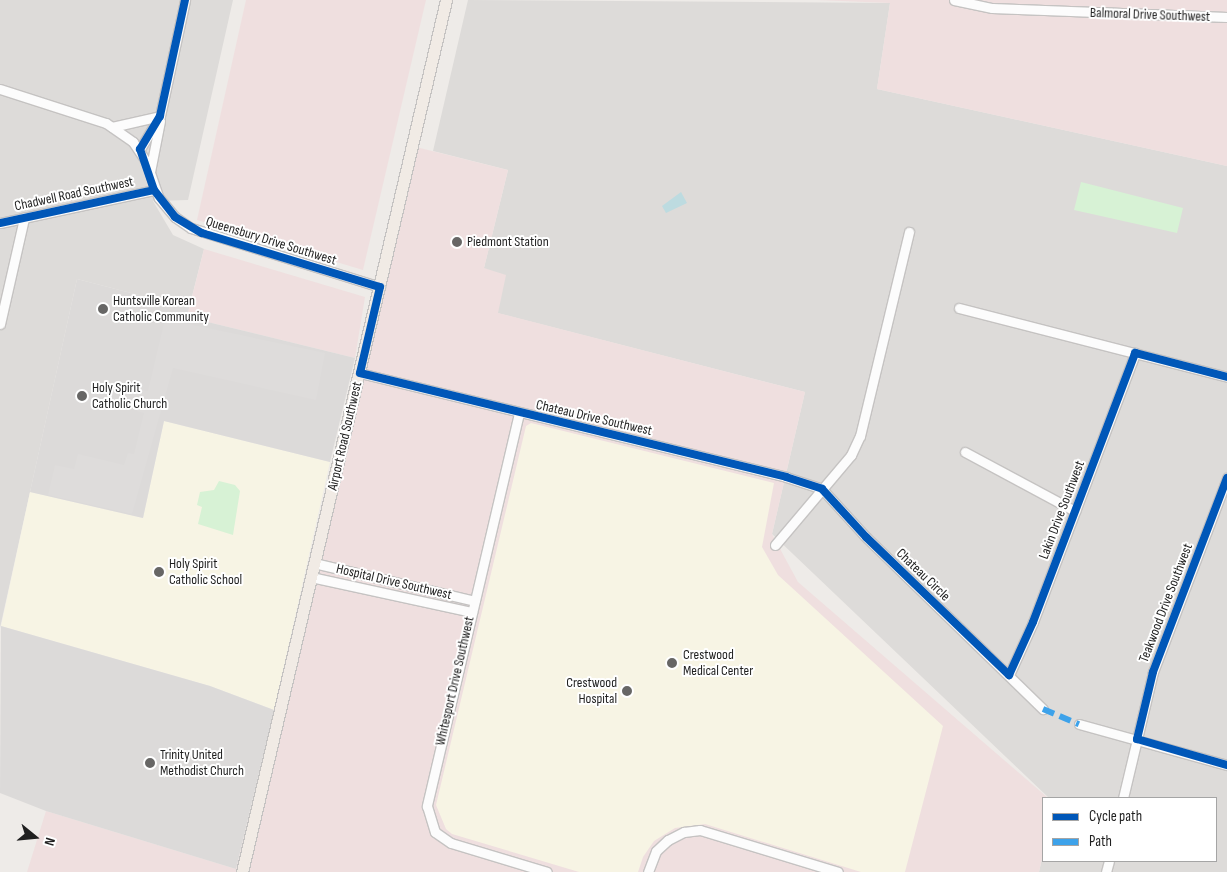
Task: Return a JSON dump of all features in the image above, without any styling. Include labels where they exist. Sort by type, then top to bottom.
[{"type":"main road","name":"Airport Road Southwest","points":[[242,872],[446,0]]},
{"type":"street","name":"Queensbury Drive Southwest","points":[[150,174],[160,116],[185,0]]},
{"type":"street","name":"Balmoral Drive Southwest","points":[[954,0],[993,4],[1227,17]]},
{"type":"street","points":[[0,88],[112,127],[140,149],[160,116]]},
{"type":"street","points":[[112,127],[160,116]]},
{"type":"street","name":"Queensbury Drive Southwest","points":[[140,149],[154,190],[175,217],[202,233],[380,287]]},
{"type":"street","name":"Chadwell Road Southwest","points":[[0,222],[154,190]]},
{"type":"street","points":[[0,324],[24,218]]},
{"type":"street","points":[[775,545],[851,455],[860,436],[909,232]]},
{"type":"street","points":[[958,308],[1227,377]]},
{"type":"street","name":"Lakin Drive Southwest","points":[[1009,675],[1075,511],[1135,353]]},
{"type":"street","name":"Chateau Drive Southwest","points":[[360,373],[792,478],[822,489]]},
{"type":"street","name":"Whitesport Drive Southwest","points":[[520,413],[428,798],[430,824],[435,832],[451,843],[547,872]]},
{"type":"street","points":[[965,452],[1075,511]]},
{"type":"street","name":"Teakwood Drive Southwest","points":[[1123,797],[1153,672],[1227,478]]},
{"type":"street","name":"Chateau Circle","points":[[822,489],[866,537],[1043,708]]},
{"type":"street","name":"Hospital Drive Southwest","points":[[314,563],[475,601]]},
{"type":"street","name":"Hospital Drive Southwest","points":[[311,577],[472,612]]},
{"type":"street","points":[[1079,724],[1227,766]]},
{"type":"street","points":[[648,872],[656,851],[668,840],[684,832],[700,830],[838,872]]},
{"type":"shaded area","points":[[0,0],[233,0],[188,200],[153,201],[173,235],[204,249],[189,308],[77,279],[0,628]]},
{"type":"shaded area","points":[[246,0],[426,0],[363,270],[197,220]]},
{"type":"shaded area","points":[[468,0],[890,3],[877,89],[1227,166],[1227,872],[1039,872],[1042,858],[1042,862],[1217,862],[1217,797],[1048,797],[772,534],[805,392],[497,313],[484,268],[508,170],[433,151]]},
{"type":"shaded area","points":[[817,0],[1227,0],[1227,166],[877,89],[890,3]]},
{"type":"shaded area","points":[[412,146],[508,170],[484,268],[506,275],[498,313],[805,392],[772,534],[798,582],[1047,797],[1042,797],[1042,858],[1039,872],[27,872],[46,811],[236,869]]},
{"type":"shaded area","points":[[204,249],[365,297],[355,358],[187,317]]},
{"type":"shaded area","points":[[77,279],[189,308],[187,317],[355,358],[330,462],[164,421],[143,518],[30,492]]},
{"type":"shaded area","points":[[165,319],[325,353],[316,400],[173,368],[132,514],[48,495],[55,465],[74,469],[78,454],[124,465],[128,453],[134,454],[144,413],[137,411],[142,390],[148,391]]},
{"type":"shaded area","name":"Holy Spirit Catholic School","points":[[164,421],[330,462],[274,710],[210,686],[1,626],[30,492],[143,518]]},
{"type":"shaded area","name":"Crestwood Medical Center","points":[[531,423],[774,483],[762,547],[778,575],[943,726],[905,872],[861,872],[705,824],[675,828],[654,841],[643,857],[638,872],[579,872],[452,834],[446,829],[436,805],[526,426]]},
{"type":"shaded area","points":[[1,626],[210,686],[274,710],[236,869],[46,811],[0,793]]},
{"type":"green space","points":[[1081,182],[1183,208],[1177,233],[1074,210]]},
{"type":"green space","points":[[219,481],[235,485],[240,491],[233,535],[198,524],[202,507],[197,505],[200,492],[214,490]]},
{"type":"water","points":[[681,192],[687,203],[666,213],[662,206]]},
{"type":"marked path","points":[[1043,709],[1079,724]]},
{"type":"cycle path","points":[[185,0],[160,116],[140,149],[154,190],[175,217],[202,233],[380,287],[360,373],[786,477],[822,489],[866,537],[1009,675],[1033,622],[1135,353],[1227,377]]},
{"type":"cycle path","points":[[0,223],[154,190]]},
{"type":"cycle path","points":[[1227,478],[1153,672],[1137,739],[1227,765]]},
{"type":"place","name":"Piedmont Station","points":[[457,242]]},
{"type":"place","name":"Huntsville Korean Catholic Community","points":[[103,309]]},
{"type":"place","name":"Holy Spirit Catholic Church","points":[[82,396]]},
{"type":"place","name":"Holy Spirit Catholic School","points":[[159,572]]},
{"type":"place","name":"Crestwood Medical Center","points":[[672,663]]},
{"type":"place","name":"Crestwood Hospital","points":[[627,691]]},
{"type":"place","name":"Trinity United Methodist Church","points":[[150,763]]}]
